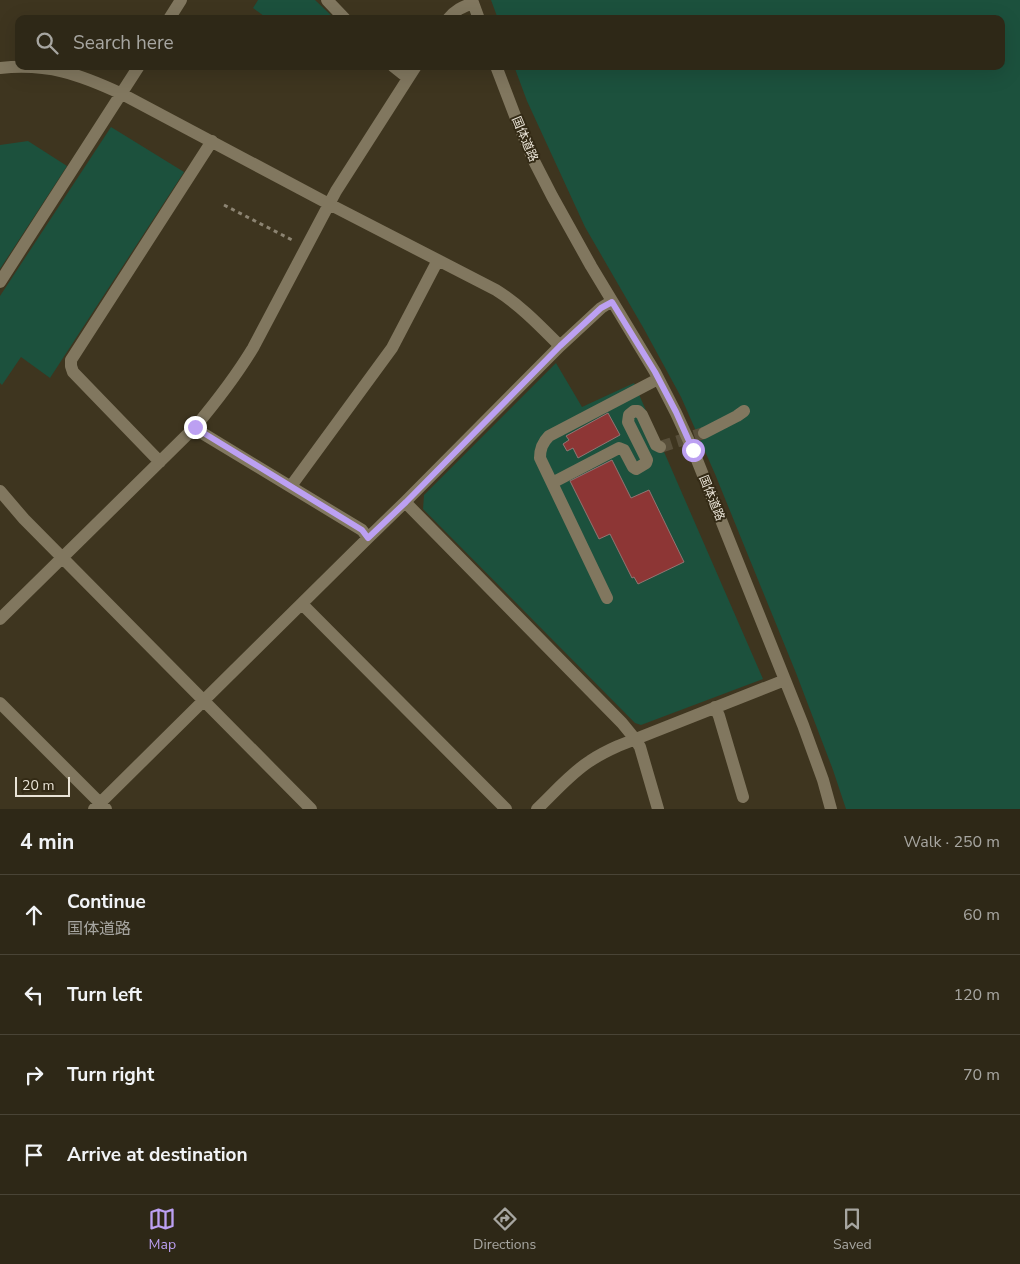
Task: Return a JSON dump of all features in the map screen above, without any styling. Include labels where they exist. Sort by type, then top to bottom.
[{"type":"street","points":[[172,15],[181,0]]},
{"type":"street","points":[[326,0],[341,15]]},
{"type":"street","points":[[452,15],[461,7],[473,2],[478,15]]},
{"type":"street","points":[[0,68],[15,66]]},
{"type":"street","points":[[58,70],[89,79],[122,94],[496,290],[509,298],[530,316],[560,346]]},
{"type":"street","points":[[0,282],[137,70]]},
{"type":"street","points":[[398,70],[408,78]]},
{"type":"street","points":[[0,619],[195,427],[220,398],[253,348],[336,191],[413,70]]},
{"type":"street","name":"国体道路","points":[[498,70],[533,159],[573,234],[676,412],[803,725],[823,780],[831,809]]},
{"type":"street","points":[[160,462],[73,372],[71,360],[212,141]]},
{"type":"street","points":[[291,486],[392,348],[438,260]]},
{"type":"street","points":[[0,703],[100,807],[560,346],[601,308],[612,302]]},
{"type":"street","points":[[608,598],[540,458],[540,450],[544,441],[549,436],[658,379]]},
{"type":"street","points":[[704,433],[737,416],[744,410]]},
{"type":"street","points":[[552,483],[619,448],[624,450],[633,467],[636,468],[646,463],[647,460],[628,422],[629,415],[634,411],[642,415],[656,445],[660,447]]},
{"type":"street","points":[[195,427],[362,530],[368,538]]},
{"type":"street","points":[[0,491],[62,558],[311,809]]},
{"type":"street","points":[[406,502],[636,739],[644,758],[658,809]]},
{"type":"street","points":[[302,604],[506,809]]},
{"type":"street","points":[[537,809],[588,762],[611,749],[785,680]]},
{"type":"street","points":[[715,708],[743,797]]},
{"type":"path","points":[[224,205],[306,247]]},
{"type":"green space","points":[[258,0],[315,0],[331,15],[263,15],[253,8]]},
{"type":"green space","points":[[491,0],[1020,0],[1020,809],[846,809],[796,673],[715,474],[681,397],[585,227],[527,101],[515,70],[1005,70],[1005,15],[497,15]]},
{"type":"green space","points":[[111,127],[184,172],[50,378],[21,357],[2,385],[0,383],[0,296]]},
{"type":"green space","points":[[28,141],[67,166],[0,269],[0,145]]},
{"type":"green space","points":[[556,363],[582,407],[634,383],[763,679],[641,725],[635,723],[423,509],[424,495]]},
{"type":"building","points":[[608,413],[620,435],[578,458],[573,448],[567,451],[563,444],[569,440],[566,436]]},
{"type":"building","points":[[612,460],[631,498],[649,490],[684,562],[638,584],[634,577],[632,578],[610,534],[599,539],[570,481]]},
{"type":"tunnel","points":[[660,447],[704,433]]},
{"type":"route","points":[[195,427],[362,530],[368,538],[560,346],[601,308],[612,302],[655,372],[693,450]]}]
